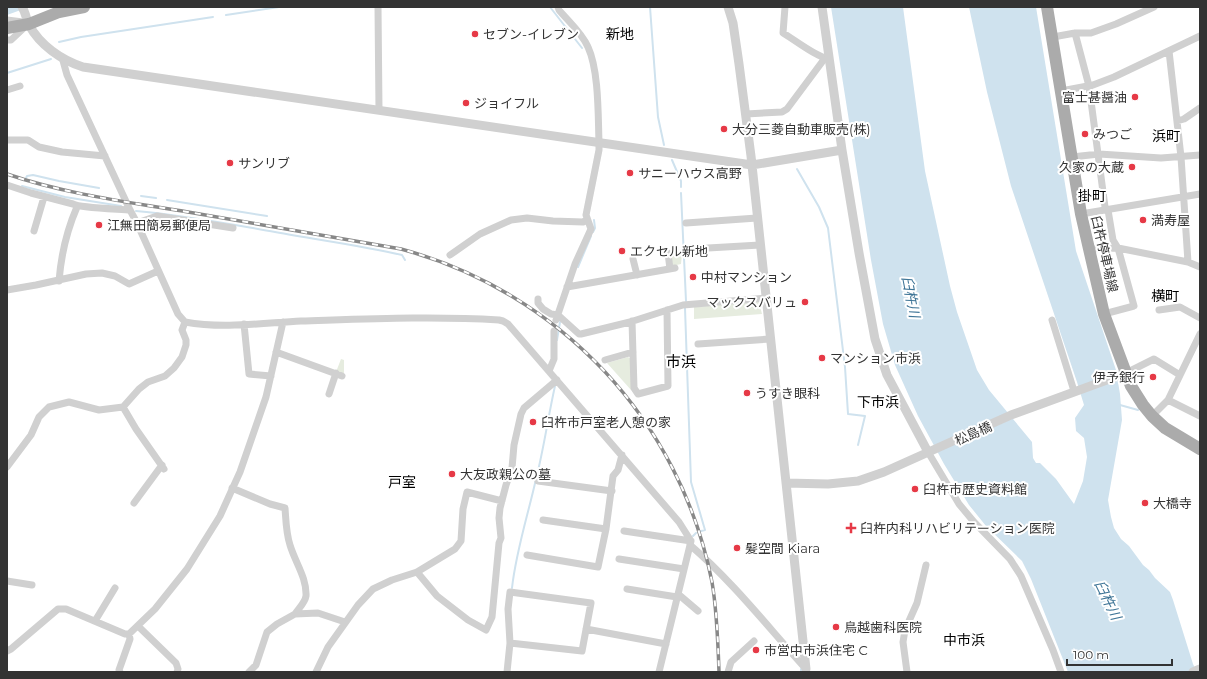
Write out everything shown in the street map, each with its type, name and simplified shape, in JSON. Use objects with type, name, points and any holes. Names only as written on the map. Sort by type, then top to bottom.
[{"type":"main road","points":[[7,28],[29,24],[59,12],[84,7]]},
{"type":"main road","name":"臼杵停車場線","points":[[1047,7],[1088,249],[1104,314],[1122,374],[1152,416],[1166,428],[1200,449]]},
{"type":"street","points":[[378,7],[379,110]]},
{"type":"street","points":[[557,318],[570,287],[574,264],[591,229],[586,215],[599,150],[595,70],[588,48],[580,34],[558,7]]},
{"type":"street","points":[[728,7],[733,23],[746,114],[808,670]]},
{"type":"street","points":[[785,7],[784,33],[812,52],[827,58]]},
{"type":"street","points":[[822,7],[827,58],[859,253],[875,339],[887,375],[931,451],[959,504],[974,522],[1010,559],[1021,576],[1061,672]]},
{"type":"street","points":[[1053,37],[1075,33],[1091,33],[1116,24],[1154,7]]},
{"type":"street","points":[[24,9],[29,24],[45,46],[51,51],[77,65],[87,67],[752,164],[842,150]]},
{"type":"street","points":[[7,20],[29,24]]},
{"type":"street","points":[[7,40],[11,40],[29,24]]},
{"type":"street","points":[[1075,33],[1089,86],[1105,207],[1108,210],[1113,240],[1118,248],[1134,306],[1104,314]]},
{"type":"street","points":[[1061,91],[1089,86],[1114,77],[1200,36]]},
{"type":"street","points":[[1169,51],[1181,157],[1188,262]]},
{"type":"street","points":[[62,57],[68,75],[130,210],[138,223],[158,271],[178,314],[185,322],[244,324],[404,318],[499,320],[508,324],[679,522],[690,543],[754,608],[808,670]]},
{"type":"street","points":[[746,114],[782,112],[787,109],[827,58]]},
{"type":"street","points":[[7,90],[20,86]]},
{"type":"street","points":[[1177,121],[1184,119],[1200,108]]},
{"type":"street","points":[[7,140],[28,140],[39,147],[62,152],[105,156]]},
{"type":"street","points":[[1072,157],[1099,154],[1136,157],[1181,157],[1200,155]]},
{"type":"street","points":[[7,185],[44,197],[73,204],[77,207],[130,210]]},
{"type":"street","points":[[1081,214],[1200,194]]},
{"type":"street","points":[[34,231],[44,197]]},
{"type":"street","points":[[59,281],[60,264],[73,216],[77,207]]},
{"type":"street","points":[[138,223],[157,216],[233,228]]},
{"type":"street","points":[[450,255],[480,234],[511,220],[527,218],[583,222],[588,220]]},
{"type":"street","points":[[686,223],[757,218]]},
{"type":"street","points":[[708,248],[760,245]]},
{"type":"street","points":[[1088,249],[1118,248],[1188,262],[1200,267]]},
{"type":"street","points":[[570,287],[672,268],[668,253]]},
{"type":"street","points":[[634,259],[637,275]]},
{"type":"street","points":[[7,290],[59,281],[86,274],[102,273],[115,276],[129,284],[158,271]]},
{"type":"street","points":[[538,299],[538,303],[543,309],[581,334],[632,322],[683,304],[766,298]]},
{"type":"street","points":[[1159,310],[1180,307],[1200,318]]},
{"type":"street","points":[[632,322],[634,388],[638,394],[668,386],[667,310]]},
{"type":"street","points":[[1052,320],[1075,391]]},
{"type":"street","points":[[7,466],[31,435],[39,416],[49,407],[69,402],[99,410],[123,407],[139,389],[148,382],[165,376],[174,368],[182,357],[186,345],[186,340],[182,330],[185,322]]},
{"type":"street","points":[[7,651],[12,649],[58,610],[66,609],[125,634],[129,634],[156,609],[187,569],[220,516],[247,454],[266,397],[283,322]]},
{"type":"street","points":[[244,324],[249,374],[271,376]]},
{"type":"street","points":[[549,371],[554,359],[554,330]]},
{"type":"street","points":[[1152,416],[1168,400],[1200,334]]},
{"type":"street","points":[[698,344],[770,339]]},
{"type":"street","points":[[276,352],[339,375],[329,394]]},
{"type":"street","points":[[605,360],[633,352]]},
{"type":"street","points":[[1122,374],[1154,359],[1180,375]]},
{"type":"street","name":"松島橋","points":[[786,483],[828,484],[858,481],[884,472],[1011,415],[1122,374]]},
{"type":"street","points":[[417,572],[436,596],[468,620],[486,630],[492,617],[498,550],[501,538],[499,518],[502,501],[512,468],[514,445],[521,414],[524,408],[556,380]]},
{"type":"street","points":[[1168,400],[1200,416]]},
{"type":"street","points":[[123,407],[163,468],[134,503]]},
{"type":"street","points":[[527,555],[598,567],[606,529],[613,476],[618,470],[622,455]]},
{"type":"street","points":[[538,481],[612,491]]},
{"type":"street","points":[[232,488],[270,504],[285,508],[285,527],[289,544],[301,571],[305,590],[305,600],[295,614],[277,624],[267,632],[256,665],[249,672]]},
{"type":"street","points":[[316,672],[328,647],[345,622],[366,596],[374,589],[392,580],[417,572],[455,549],[461,541],[463,509],[467,492],[502,501]]},
{"type":"street","points":[[542,520],[606,529]]},
{"type":"street","points":[[624,531],[690,543]]},
{"type":"street","points":[[660,672],[690,543]]},
{"type":"street","points":[[619,559],[684,569]]},
{"type":"street","points":[[907,672],[903,642],[905,630],[917,603],[926,565]]},
{"type":"street","points":[[7,581],[32,585]]},
{"type":"street","points":[[95,621],[115,588]]},
{"type":"street","points":[[627,589],[678,596],[698,611]]},
{"type":"street","points":[[507,672],[510,643],[508,609],[510,592],[591,603],[582,651],[510,643]]},
{"type":"street","points":[[295,614],[318,613],[345,622]]},
{"type":"street","points":[[138,626],[176,663],[178,669],[177,672]]},
{"type":"street","points":[[586,629],[666,644]]},
{"type":"street","points":[[120,672],[119,670],[130,639],[129,634]]},
{"type":"street","points":[[728,672],[731,662],[754,641]]},
{"type":"shaded area","points":[[682,254],[681,264],[672,266],[671,256]]},
{"type":"shaded area","points":[[759,302],[762,314],[694,319],[694,307]]},
{"type":"shaded area","points":[[628,357],[631,359],[631,390],[607,363]]},
{"type":"shaded area","points":[[341,359],[344,360],[344,375],[336,372]]},
{"type":"water","points":[[7,7],[29,7],[7,15]]},
{"type":"water","name":"臼杵川","points":[[831,7],[903,7],[925,171],[957,312],[977,370],[989,390],[1032,442],[1033,458],[1036,463],[1040,463],[1056,479],[1074,504],[1083,481],[1087,457],[1084,438],[1076,431],[1075,418],[1084,405],[1011,186],[987,92],[969,7],[1036,7],[1076,251],[1116,370],[1120,394],[1122,420],[1108,500],[1111,517],[1114,528],[1121,539],[1129,546],[1155,578],[1170,592],[1193,664],[1197,672],[1068,672],[1031,579],[1022,561],[986,526],[969,505],[944,464],[918,416],[895,365],[883,324],[871,260]]},
{"type":"waterway","points":[[226,15],[279,7]]},
{"type":"waterway","points":[[550,7],[582,48]]},
{"type":"waterway","points":[[650,7],[658,117],[664,145]]},
{"type":"waterway","points":[[59,42],[81,37],[213,17]]},
{"type":"waterway","points":[[7,73],[51,59]]},
{"type":"waterway","points":[[672,160],[681,181],[681,187]]},
{"type":"waterway","points":[[797,169],[819,207],[828,228],[845,367],[848,414],[865,416],[858,445]]},
{"type":"waterway","points":[[26,178],[27,176],[33,175],[99,188]]},
{"type":"waterway","points":[[22,186],[65,197],[121,206]]},
{"type":"waterway","points":[[681,193],[686,301]]},
{"type":"waterway","points":[[141,196],[156,198]]},
{"type":"waterway","points":[[167,200],[267,216]]},
{"type":"waterway","points":[[136,211],[206,220],[370,248],[402,255],[405,260]]},
{"type":"waterway","points":[[593,232],[595,228],[594,220]]},
{"type":"waterway","points":[[578,267],[591,236]]},
{"type":"waterway","points":[[685,308],[691,482],[705,530],[701,531]]},
{"type":"waterway","points":[[557,340],[560,322]]},
{"type":"waterway","points":[[512,588],[516,560],[539,467],[555,386]]},
{"type":"waterway","points":[[1120,405],[1138,410]]},
{"type":"waterway","points":[[693,536],[696,533]]},
{"type":"railway","points":[[7,174],[51,187],[97,197],[401,249],[459,269],[512,296],[561,331],[604,371],[641,417],[672,468],[696,523],[712,582],[718,638],[719,672]]},
{"type":"place","name":"セブン-イレブン","points":[[475,34]]},
{"type":"place","name":"富士甚醤油","points":[[1135,97]]},
{"type":"place","name":"ジョイフル","points":[[466,103]]},
{"type":"place","name":"大分三菱自動車販売(株)","points":[[724,129]]},
{"type":"place","name":"みつご","points":[[1085,134]]},
{"type":"place","name":"サンリブ","points":[[230,163]]},
{"type":"place","name":"久家の大蔵","points":[[1132,167]]},
{"type":"place","name":"サニーハウス高野","points":[[630,173]]},
{"type":"place","name":"満寿屋","points":[[1143,220]]},
{"type":"place","name":"江無田簡易郵便局","points":[[99,225]]},
{"type":"place","name":"エクセル新地","points":[[622,251]]},
{"type":"place","name":"中村マンション","points":[[693,277]]},
{"type":"place","name":"マックスバリュ","points":[[805,302]]},
{"type":"place","name":"マンション市浜","points":[[822,358]]},
{"type":"place","name":"伊予銀行","points":[[1153,377]]},
{"type":"place","name":"うすき眼科","points":[[747,393]]},
{"type":"place","name":"臼杵市戸室老人憩の家","points":[[533,422]]},
{"type":"place","name":"大友政親公の墓","points":[[452,474]]},
{"type":"place","name":"臼杵市歴史資料館","points":[[915,489]]},
{"type":"place","name":"大橋寺","points":[[1145,503]]},
{"type":"place","name":"臼杵内科リハビリテーション医院","points":[[851,528]]},
{"type":"place","name":"髪空間 Kiara","points":[[737,548]]},
{"type":"place","name":"鳥越歯科医院","points":[[836,627]]},
{"type":"place","name":"市営中市浜住宅 C","points":[[756,650]]},
{"type":"district","name":"新地","points":[[620,34]]},
{"type":"district","name":"浜町","points":[[1166,136]]},
{"type":"district","name":"掛町","points":[[1092,196]]},
{"type":"district","name":"横町","points":[[1165,296]]},
{"type":"district","name":"市浜","points":[[681,362]]},
{"type":"district","name":"下市浜","points":[[878,402]]},
{"type":"district","name":"戸室","points":[[402,482]]},
{"type":"district","name":"中市浜","points":[[964,640]]}]
